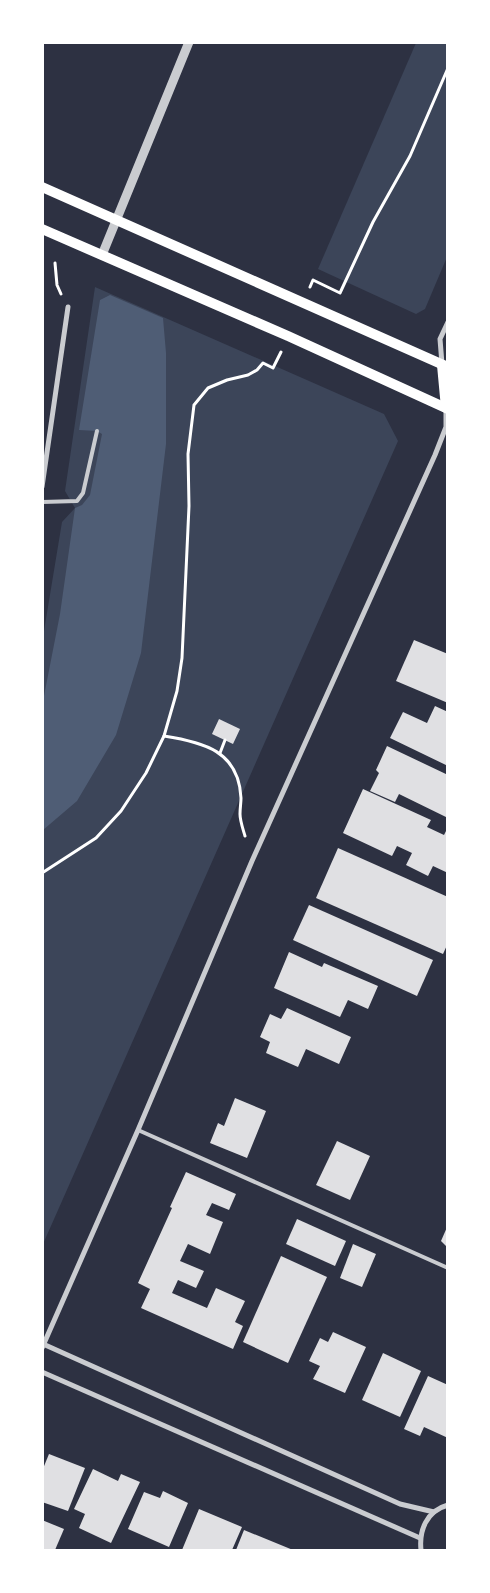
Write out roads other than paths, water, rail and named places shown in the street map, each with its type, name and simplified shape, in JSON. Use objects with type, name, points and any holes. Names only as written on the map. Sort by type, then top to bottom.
[{"type":"main road","points":[[42,187],[445,366],[447,408],[288,336],[42,229]]},
{"type":"street","points":[[102,255],[189,42]]},
{"type":"street","points":[[42,488],[68,307]]},
{"type":"street","points":[[445,366],[440,339],[448,322]]},
{"type":"street","points":[[434,1512],[400,1504],[43,1346],[138,1130],[252,861],[434,455],[446,427],[447,408]]},
{"type":"street","points":[[42,1372],[420,1538]]},
{"type":"street","points":[[421,1550],[420,1538],[427,1519],[434,1512],[448,1505]]},
{"type":"lane","points":[[42,502],[77,501],[83,493],[97,431]]},
{"type":"lane","points":[[138,1130],[448,1268]]}]
